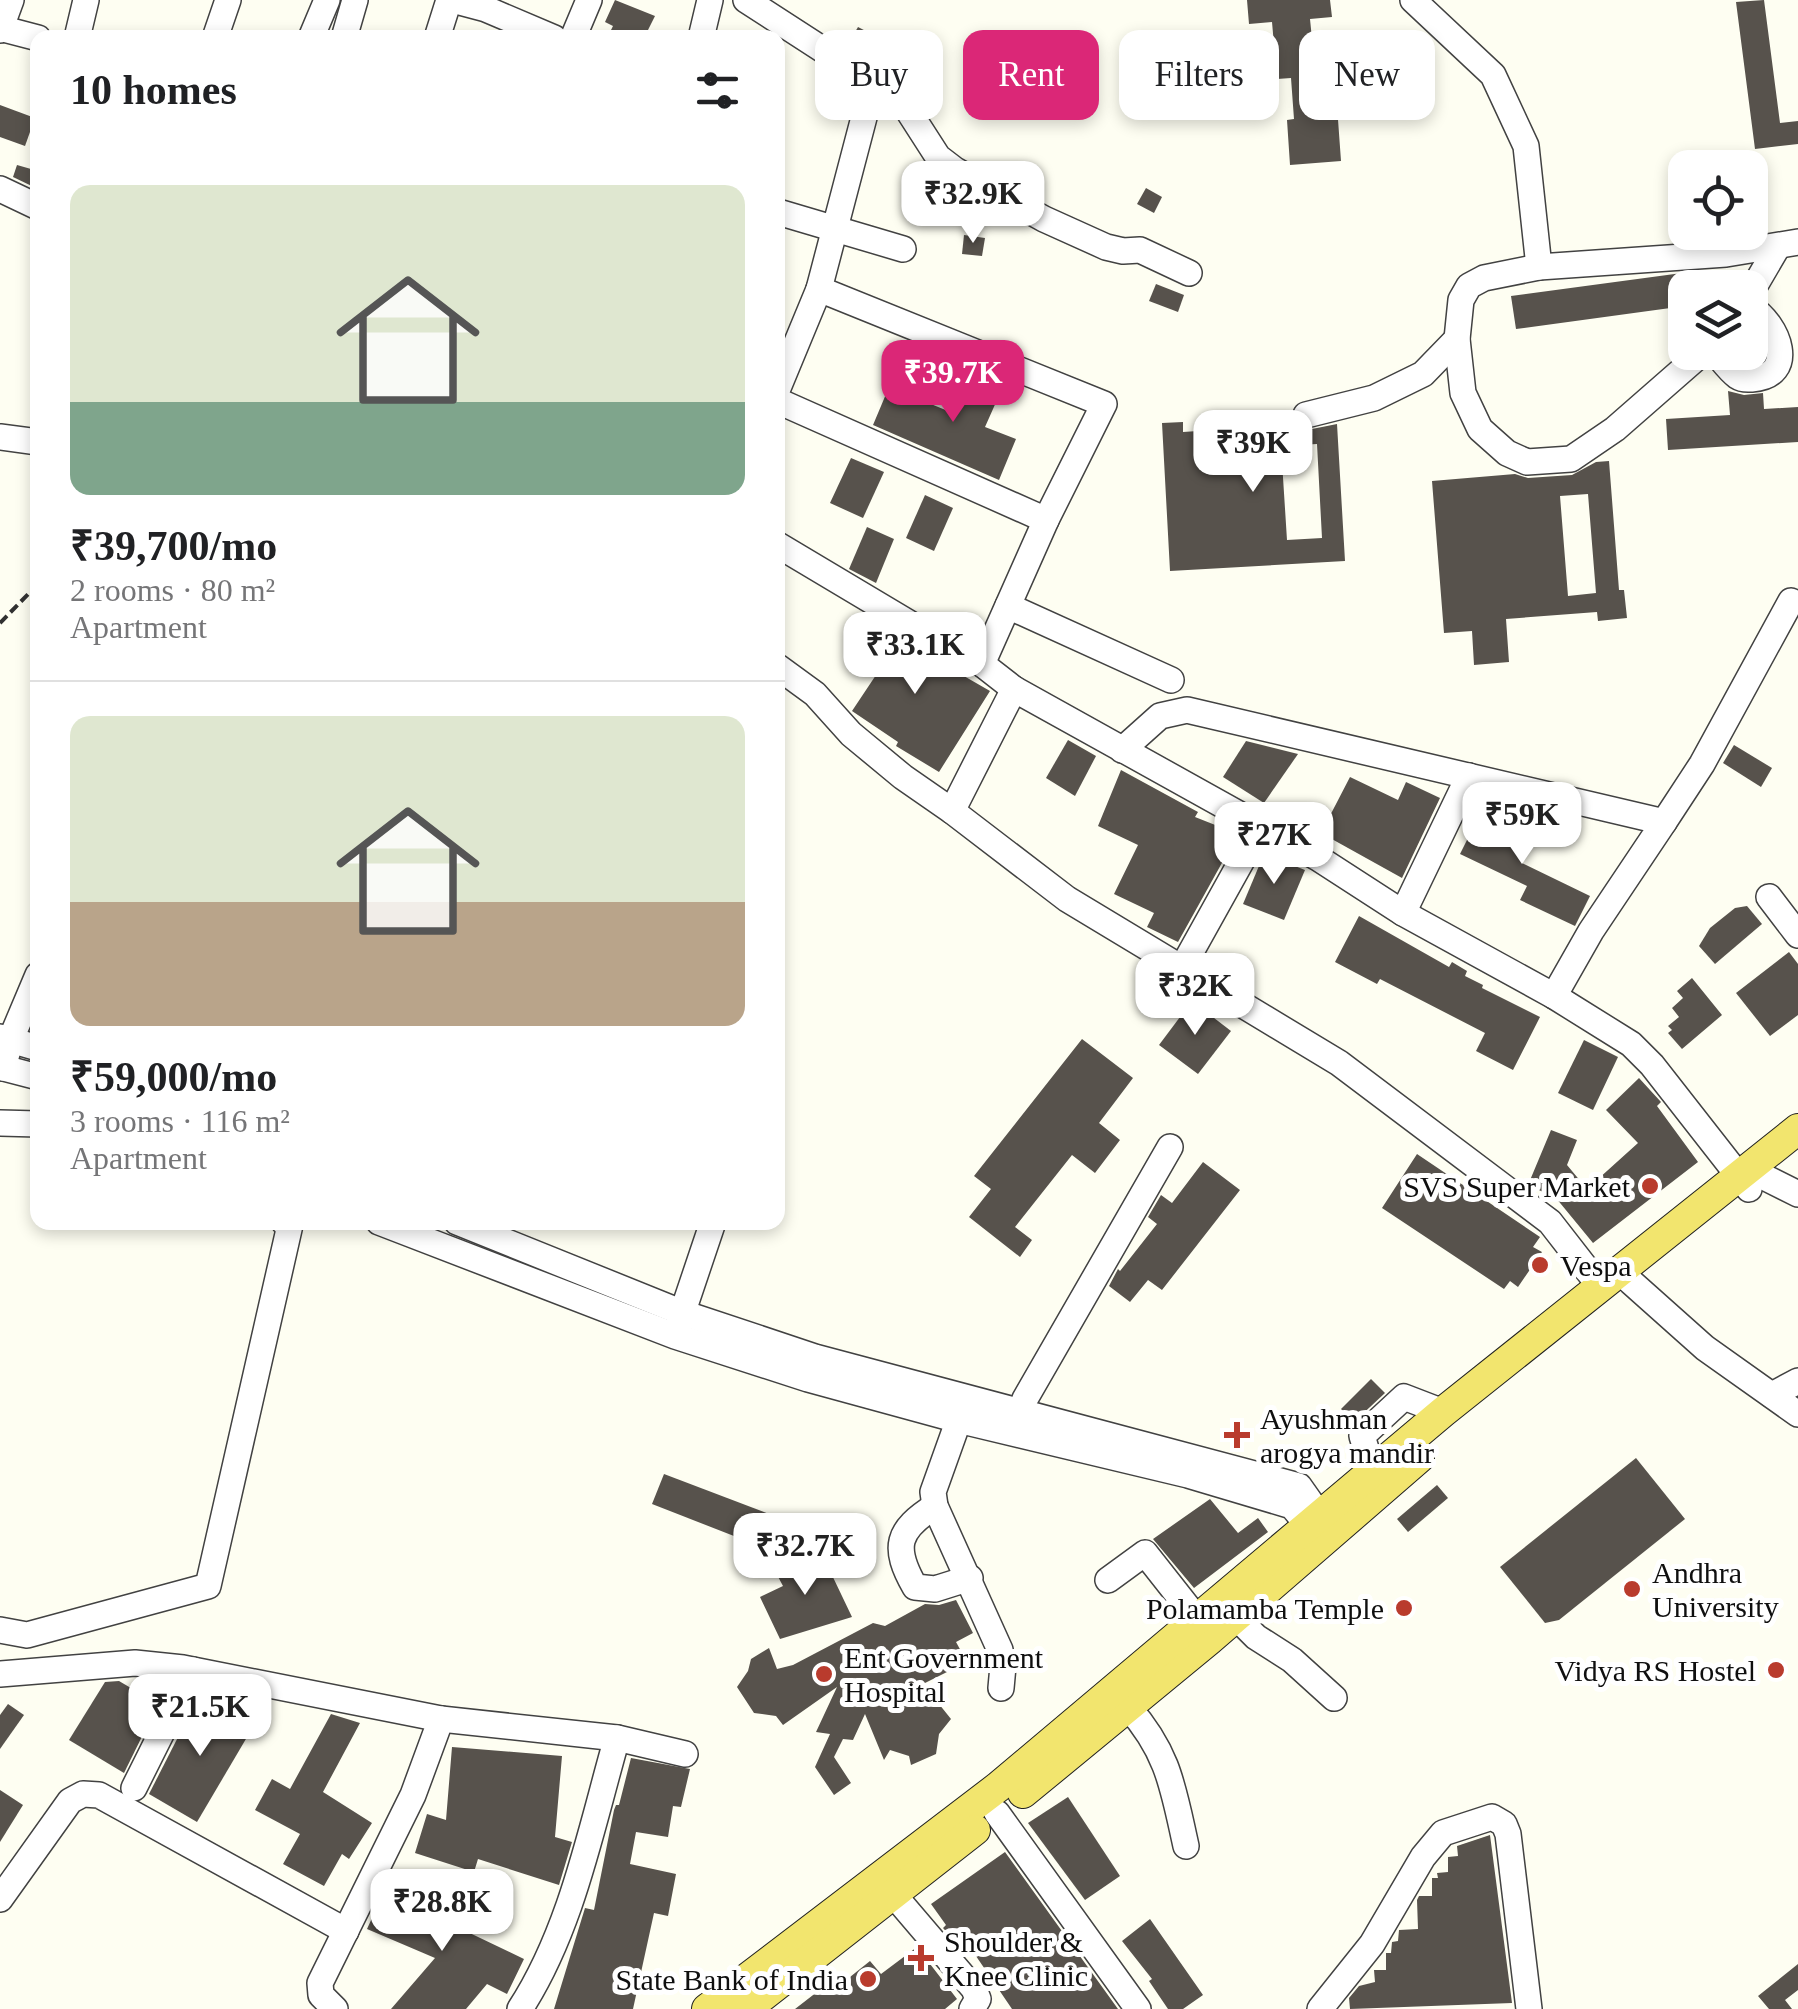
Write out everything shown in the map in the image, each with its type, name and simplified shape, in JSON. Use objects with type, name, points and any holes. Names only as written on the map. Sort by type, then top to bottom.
[{"type":"main road","points":[[707,2009],[998,1787],[1197,1619],[1450,1432],[1751,1181],[1798,1129]]},
{"type":"main road","points":[[746,2009],[996,1813],[1236,1617],[1374,1471],[1443,1412],[1599,1285],[1798,1150]]},
{"type":"street","points":[[11,0],[0,29],[30,36]]},
{"type":"street","points":[[78,30],[86,0]]},
{"type":"street","points":[[217,30],[228,0]]},
{"type":"street","points":[[314,30],[326,0]]},
{"type":"street","points":[[346,30],[355,0]]},
{"type":"street","points":[[440,30],[451,0],[486,8],[536,30]]},
{"type":"street","points":[[576,30],[589,0]]},
{"type":"street","points":[[703,30],[710,0]]},
{"type":"street","points":[[746,0],[815,45]]},
{"type":"street","points":[[1413,0],[1493,74],[1526,146],[1539,267]]},
{"type":"street","points":[[786,346],[819,289],[864,120]]},
{"type":"street","points":[[915,120],[938,157],[988,191],[1106,247],[1140,250],[1189,272]]},
{"type":"street","points":[[0,189],[30,204]]},
{"type":"street","points":[[785,214],[903,249]]},
{"type":"street","points":[[1682,370],[1615,429],[1571,459],[1527,462],[1506,453],[1480,429],[1463,393],[1456,339],[1461,300],[1469,286],[1484,278],[1539,267],[1726,254],[1788,244]]},
{"type":"street","points":[[1768,270],[1788,244]]},
{"type":"street","points":[[819,289],[1104,404],[1046,520],[982,664]]},
{"type":"street","points":[[1732,370],[1745,379],[1765,378],[1780,367],[1784,354],[1778,334],[1768,322]]},
{"type":"street","points":[[1306,415],[1374,398],[1423,374],[1456,339]]},
{"type":"street","points":[[785,404],[1046,520]]},
{"type":"street","points":[[0,437],[30,441]]},
{"type":"street","points":[[785,549],[982,664],[1014,689],[1318,858],[1630,1044],[1751,1181],[1798,1194]]},
{"type":"street","points":[[1554,996],[1591,931],[1702,764],[1791,602]]},
{"type":"street","points":[[1008,606],[1172,680]]},
{"type":"street","points":[[785,672],[816,694],[852,734],[902,777],[1067,899],[1339,1063],[1550,1222],[1599,1285]]},
{"type":"street","points":[[952,811],[1014,689]]},
{"type":"street","points":[[1122,750],[1160,716],[1187,710],[1664,822]]},
{"type":"street","points":[[1403,912],[1469,776]]},
{"type":"street","points":[[1182,968],[1260,826]]},
{"type":"street","points":[[1769,897],[1798,934]]},
{"type":"street","points":[[30,990],[5,1038],[2,1068],[30,1076]]},
{"type":"street","points":[[5,1038],[30,1046]]},
{"type":"street","points":[[0,1122],[30,1124]]},
{"type":"street","points":[[1017,1423],[1170,1147]]},
{"type":"street","points":[[0,1630],[27,1636],[208,1586],[289,1230]]},
{"type":"street","points":[[403,1230],[679,1324]]},
{"type":"street","points":[[474,1230],[808,1379],[963,1408],[1191,1466],[1292,1506],[1321,1530]]},
{"type":"street","points":[[679,1324],[710,1230]]},
{"type":"street","points":[[1631,1282],[1705,1348],[1798,1414]]},
{"type":"street","points":[[1772,1395],[1798,1380]]},
{"type":"street","points":[[963,1408],[933,1492],[1000,1650],[1001,1688]]},
{"type":"street","points":[[936,1506],[919,1516],[901,1541],[900,1556],[909,1577],[915,1587],[924,1590],[970,1578]]},
{"type":"street","points":[[1108,1580],[1144,1552],[1197,1619]]},
{"type":"street","points":[[1236,1617],[1334,1698]]},
{"type":"street","points":[[0,1674],[135,1664],[193,1670],[441,1719],[618,1738],[685,1754]]},
{"type":"street","points":[[134,1788],[193,1670]]},
{"type":"street","points":[[1128,1707],[1148,1729],[1169,1768],[1186,1846]]},
{"type":"street","points":[[334,2009],[321,1995],[320,1983],[414,1795],[441,1719]]},
{"type":"street","points":[[520,2009],[534,1989],[560,1927],[618,1738]]},
{"type":"street","points":[[0,1898],[70,1801],[83,1794],[99,1795],[346,1931]]},
{"type":"street","points":[[996,1813],[1138,2009]]},
{"type":"street","points":[[1320,2009],[1372,1944],[1423,1856],[1443,1834],[1492,1817],[1504,1824],[1508,1834],[1529,2009]]},
{"type":"street","points":[[894,1894],[974,1989],[978,1999],[972,2009]]},
{"type":"path","points":[[0,623],[30,592]]},
{"type":"building","points":[[615,0],[655,16],[648,30],[611,30],[613,26],[605,22]]},
{"type":"building","points":[[1247,0],[1330,0],[1332,17],[1310,19],[1311,30],[1299,30],[1299,120],[1338,120],[1341,161],[1290,165],[1287,120],[1294,119],[1291,78],[1279,79],[1279,30],[1273,30],[1272,22],[1249,24]]},
{"type":"building","points":[[1764,0],[1780,123],[1798,121],[1798,144],[1755,149],[1736,2]]},
{"type":"building","points":[[0,105],[30,116],[25,146],[0,137]]},
{"type":"building","points":[[1021,161],[1035,168],[1024,189],[1010,182]]},
{"type":"building","points":[[17,165],[30,169],[30,185],[13,177]]},
{"type":"building","points":[[1146,188],[1162,197],[1154,213],[1137,204]]},
{"type":"building","points":[[964,235],[985,238],[982,256],[962,254]]},
{"type":"building","points":[[1668,275],[1668,308],[1516,329],[1511,296]]},
{"type":"building","points":[[1156,284],[1184,295],[1178,312],[1149,301]]},
{"type":"building","points":[[973,369],[1005,382],[985,427],[1016,439],[999,480],[873,425],[889,387],[953,413]]},
{"type":"building","points":[[1728,391],[1744,395],[1763,393],[1764,409],[1798,407],[1798,442],[1668,450],[1666,419],[1730,415]]},
{"type":"building","points":[[1280,416],[1280,423],[1292,422],[1302,431],[1337,424],[1345,561],[1170,571],[1162,423],[1183,422],[1183,432],[1228,429],[1228,419]],"holes":[[[1317,444],[1322,538],[1287,540],[1281,446]]]},
{"type":"building","points":[[851,458],[884,472],[863,518],[830,503]]},
{"type":"building","points":[[1609,461],[1619,590],[1624,590],[1627,618],[1598,621],[1597,612],[1506,619],[1509,662],[1474,665],[1472,631],[1444,633],[1432,481],[1515,474],[1528,478],[1572,475],[1596,462]],"holes":[[[1588,494],[1596,593],[1568,596],[1560,496]]]},
{"type":"building","points":[[925,495],[953,508],[934,551],[906,538]]},
{"type":"building","points":[[867,527],[894,539],[876,583],[849,569]]},
{"type":"building","points":[[870,622],[990,691],[939,772],[896,746],[898,742],[852,711],[876,675],[849,661]]},
{"type":"building","points":[[1068,740],[1096,756],[1075,796],[1046,778]]},
{"type":"building","points":[[1246,741],[1298,754],[1264,803],[1223,777]]},
{"type":"building","points":[[1734,745],[1772,768],[1761,787],[1723,763]]},
{"type":"building","points":[[1121,770],[1198,812],[1195,817],[1238,834],[1178,942],[1147,927],[1154,913],[1114,894],[1138,845],[1098,826]]},
{"type":"building","points":[[1350,777],[1398,800],[1406,782],[1440,798],[1402,878],[1321,833]]},
{"type":"building","points":[[1482,810],[1536,836],[1522,863],[1590,896],[1575,926],[1520,900],[1527,886],[1460,854]]},
{"type":"building","points":[[1264,854],[1305,870],[1284,920],[1243,904]]},
{"type":"building","points":[[1747,906],[1762,924],[1715,964],[1699,946],[1710,928],[1735,908]]},
{"type":"building","points":[[1359,916],[1449,967],[1452,962],[1467,971],[1465,976],[1483,985],[1482,988],[1540,1017],[1513,1070],[1476,1051],[1485,1033],[1380,979],[1377,984],[1335,962]]},
{"type":"building","points":[[1789,952],[1798,964],[1798,1015],[1770,1036],[1736,993]]},
{"type":"building","points":[[1692,978],[1722,1015],[1682,1049],[1668,1033],[1672,1030],[1668,1026],[1679,1017],[1672,1008],[1683,998],[1677,991]]},
{"type":"building","points":[[1192,1001],[1231,1031],[1198,1074],[1159,1045]]},
{"type":"building","points":[[1082,1039],[1133,1078],[1099,1123],[1120,1140],[1095,1173],[1072,1155],[1015,1227],[1032,1240],[1020,1257],[969,1217],[991,1189],[974,1176]]},
{"type":"building","points":[[1584,1040],[1618,1057],[1593,1110],[1558,1093]]},
{"type":"building","points":[[1639,1078],[1661,1102],[1657,1106],[1698,1162],[1593,1243],[1556,1198],[1528,1185],[1551,1130],[1577,1140],[1567,1165],[1587,1189],[1638,1143],[1606,1110]]},
{"type":"building","points":[[1417,1154],[1540,1237],[1533,1247],[1542,1252],[1518,1287],[1510,1281],[1504,1289],[1382,1208]]},
{"type":"building","points":[[1203,1162],[1240,1190],[1162,1290],[1148,1280],[1130,1302],[1109,1286],[1118,1269],[1157,1224],[1148,1217],[1161,1195],[1172,1203]]},
{"type":"building","points":[[1371,1379],[1385,1393],[1354,1422],[1341,1409]]},
{"type":"building","points":[[1636,1458],[1685,1519],[1559,1620],[1545,1623],[1500,1567]]},
{"type":"building","points":[[664,1474],[769,1514],[757,1545],[652,1504]]},
{"type":"building","points":[[1437,1485],[1448,1498],[1408,1532],[1397,1519]]},
{"type":"building","points":[[1210,1499],[1238,1533],[1258,1518],[1268,1532],[1194,1588],[1153,1539]]},
{"type":"building","points":[[820,1550],[852,1617],[780,1639],[760,1597],[783,1586],[776,1573]]},
{"type":"building","name":"Ent Government Hospital","points":[[956,1600],[973,1633],[956,1642],[967,1662],[923,1684],[951,1719],[939,1734],[936,1754],[911,1765],[909,1756],[890,1750],[884,1760],[865,1714],[853,1740],[843,1739],[834,1757],[851,1783],[834,1795],[815,1767],[830,1734],[816,1732],[837,1687],[783,1725],[776,1716],[754,1713],[737,1687],[751,1659],[769,1648],[777,1669],[793,1665],[873,1623],[885,1626],[925,1604]]},
{"type":"building","points":[[119,1681],[158,1704],[124,1773],[69,1740],[105,1682]]},
{"type":"building","points":[[199,1696],[253,1727],[197,1822],[149,1794]]},
{"type":"building","points":[[8,1704],[24,1715],[0,1749],[0,1715]]},
{"type":"building","points":[[331,1714],[360,1723],[323,1792],[372,1823],[349,1859],[342,1854],[324,1886],[283,1864],[300,1834],[255,1810],[272,1779],[290,1789]]},
{"type":"building","points":[[452,1747],[562,1756],[555,1837],[572,1842],[559,1885],[478,1859],[474,1872],[415,1853],[427,1814],[446,1820]]},
{"type":"building","points":[[631,1758],[690,1769],[681,1807],[673,1806],[668,1837],[636,1832],[630,1864],[676,1874],[668,1916],[654,1913],[633,2009],[554,2009],[585,1908],[594,1910],[614,1810],[619,1805]]},
{"type":"building","points":[[0,1790],[23,1805],[0,1842]]},
{"type":"building","points":[[1068,1797],[1120,1876],[1085,1900],[1028,1823]]},
{"type":"building","points":[[1490,1835],[1512,2003],[1350,2009],[1349,1998],[1359,1986],[1375,1982],[1374,1970],[1386,1970],[1386,1953],[1391,1953],[1392,1942],[1398,1941],[1399,1930],[1418,1929],[1417,1900],[1419,1896],[1432,1896],[1432,1878],[1448,1872],[1448,1857],[1458,1856],[1457,1846]]},
{"type":"building","points":[[1005,1852],[1118,2009],[1012,2009],[961,1934],[953,1939],[943,1928],[946,1925],[931,1904]]},
{"type":"building","points":[[387,1885],[457,1915],[453,1925],[524,1959],[507,1994],[487,1984],[466,2009],[391,2009],[435,1958],[367,1929]]},
{"type":"building","points":[[1150,1919],[1203,1995],[1183,2009],[1168,2009],[1149,1981],[1152,1979],[1122,1941]]},
{"type":"building","points":[[917,1947],[957,1999],[945,2009],[795,2009],[835,1978],[840,1985],[870,1961],[881,1974]]},
{"type":"building","points":[[1798,1964],[1798,1990],[1785,2000],[1792,2009],[1769,2009],[1758,1996]]},
{"type":"place","name":"SVS Super Market","points":[[1650,1186]]},
{"type":"place","name":"Vespa","points":[[1540,1265]]},
{"type":"place","name":"Ayushman arogya mandir","points":[[1237,1435]]},
{"type":"place","name":"Andhra University","points":[[1632,1589]]},
{"type":"place","name":"Polamamba Temple","points":[[1404,1608]]},
{"type":"place","name":"Vidya RS Hostel","points":[[1776,1670]]},
{"type":"place","name":"Ent Government Hospital","points":[[824,1674]]},
{"type":"place","name":"Shoulder & Knee Clinic","points":[[921,1958]]},
{"type":"place","name":"State Bank of India","points":[[868,1979]]}]
